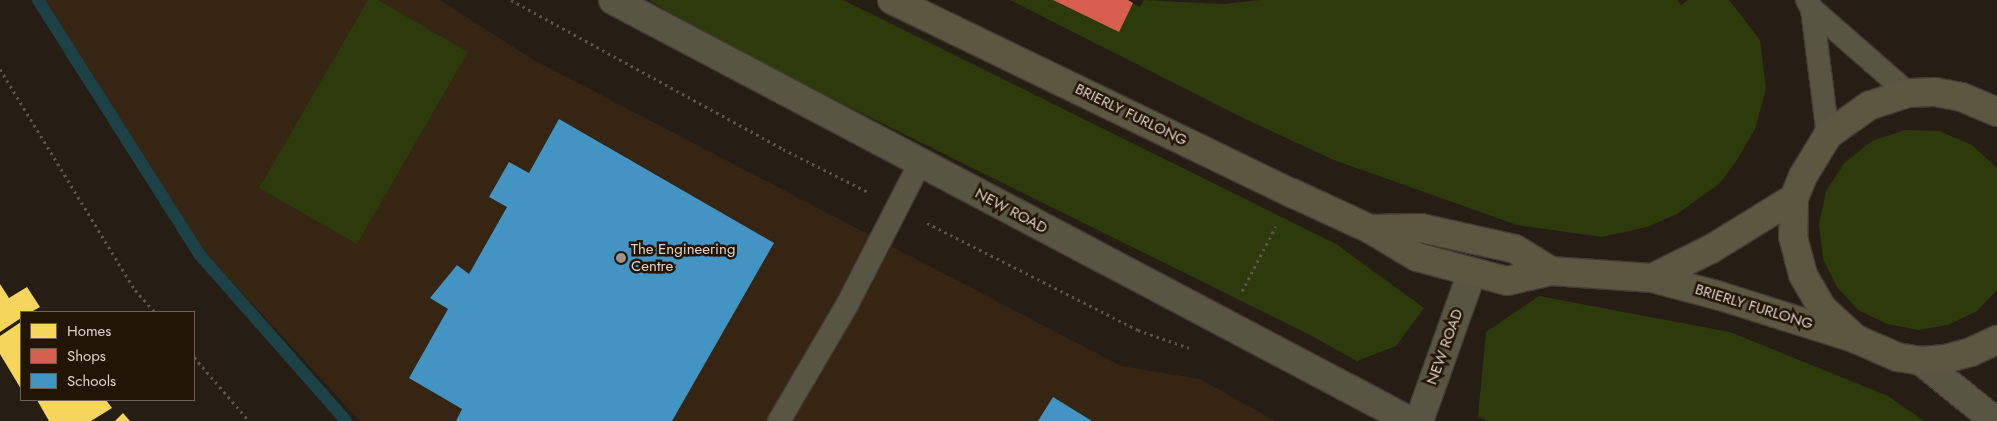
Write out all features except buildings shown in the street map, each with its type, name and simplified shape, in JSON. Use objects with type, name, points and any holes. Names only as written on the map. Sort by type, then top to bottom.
[{"type":"street","name":"NEW ROAD","points":[[613,0],[1410,421]]},
{"type":"street","name":"BRIERLY FURLONG","points":[[892,0],[1370,229],[1417,257],[1507,281],[1551,271],[1652,278],[1730,299],[1856,339]]},
{"type":"street","points":[[1996,111],[1962,97],[1936,92],[1908,93],[1870,105],[1828,135],[1803,176],[1794,198],[1793,237],[1803,275],[1823,309],[1856,339],[1897,356],[1921,360],[1945,359],[1971,352],[1997,340]]},
{"type":"street","name":"BRIERLY FURLONG","points":[[1652,278],[1711,249],[1794,198]]},
{"type":"street","name":"BRIERLY FURLONG","points":[[1370,229],[1421,228],[1515,249],[1551,271]]},
{"type":"street","name":"NEW ROAD","points":[[1419,421],[1472,272]]},
{"type":"street","points":[[1921,360],[1995,421]]},
{"type":"lane","points":[[1809,5],[1908,93]]},
{"type":"lane","points":[[1809,5],[1828,135]]},
{"type":"lane","points":[[780,421],[847,305],[920,163]]},
{"type":"path","points":[[0,69],[135,290],[154,311]]},
{"type":"path","points":[[1224,324],[1280,219]]},
{"type":"path","points":[[195,358],[249,421]]},
{"type":"shaded area","points":[[42,0],[440,0],[530,58],[1121,366],[1200,379],[1275,421],[360,421],[202,249]]},
{"type":"green space","points":[[368,0],[378,0],[468,52],[357,244],[259,188]]},
{"type":"green space","points":[[649,0],[843,0],[1336,244],[1424,308],[1396,346],[1357,361],[1308,334],[730,48]]},
{"type":"green space","points":[[1010,0],[1125,0],[1140,7],[1144,0],[1223,4],[1260,0],[1677,0],[1681,5],[1688,0],[1729,0],[1760,40],[1766,89],[1755,129],[1735,163],[1719,184],[1677,214],[1647,227],[1602,237],[1517,225],[1334,160],[1241,117]]},
{"type":"green space","points":[[1905,130],[1939,131],[1972,145],[1997,168],[1997,290],[1977,311],[1948,325],[1918,330],[1887,324],[1858,310],[1837,287],[1823,259],[1819,224],[1826,191],[1845,162],[1872,141]]},
{"type":"green space","points":[[1539,296],[1730,332],[1888,396],[1924,421],[1486,421],[1478,416],[1486,332]]},
{"type":"waterway","points":[[38,0],[199,254],[346,421]]},
{"type":"place","name":"The Engineering Centre","points":[[621,258]]}]
